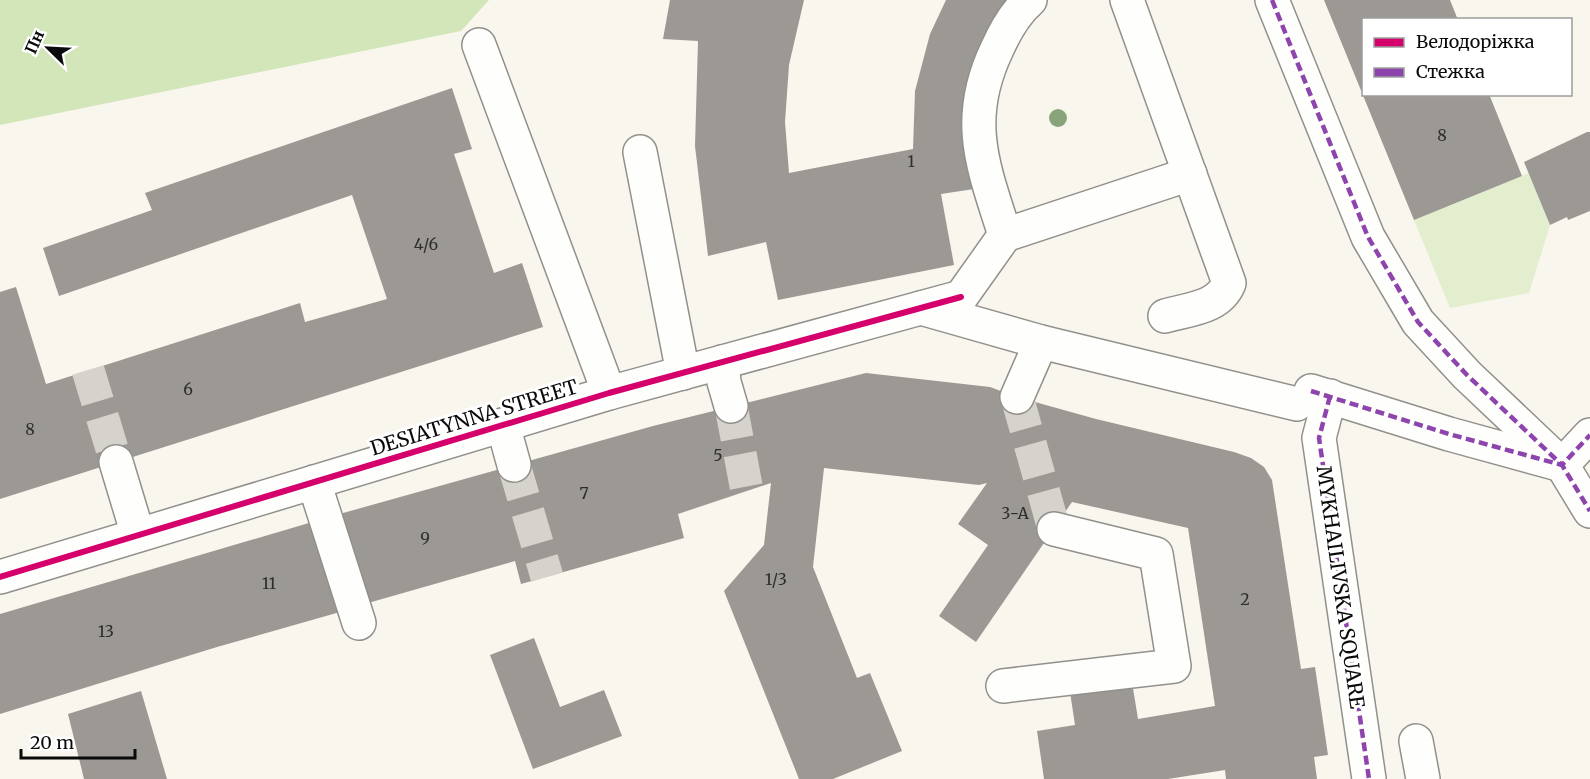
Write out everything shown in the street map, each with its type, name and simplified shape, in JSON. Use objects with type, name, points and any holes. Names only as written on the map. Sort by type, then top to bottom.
[{"type":"street","points":[[1030,0],[1005,32],[990,64],[982,86],[978,119],[980,149],[1005,236],[1190,174]]},
{"type":"street","points":[[1127,0],[1229,283],[1225,294],[1216,302],[1165,316]]},
{"type":"street","points":[[1272,0],[1368,237],[1418,322],[1467,375],[1562,465],[1590,511]]},
{"type":"street","points":[[479,45],[609,393]]},
{"type":"street","points":[[640,152],[683,373]]},
{"type":"street","name":"DESIATYNNA STREET","points":[[2,570],[138,535],[609,393],[961,297],[1005,236]]},
{"type":"street","points":[[921,308],[1041,342],[1312,397],[1562,465]]},
{"type":"street","points":[[1017,397],[1041,342]]},
{"type":"street","points":[[722,362],[724,382],[731,406]]},
{"type":"street","name":"MYKHAILIVSKA SQUARE","points":[[1312,397],[1369,779]]},
{"type":"street","points":[[503,425],[514,465]]},
{"type":"street","points":[[1562,465],[1590,435]]},
{"type":"street","points":[[116,462],[138,535]]},
{"type":"street","points":[[314,482],[359,623]]},
{"type":"street","points":[[1003,686],[1174,666],[1156,554],[1054,529]]},
{"type":"street","points":[[1416,741],[1423,779]]},
{"type":"green space","points":[[0,0],[489,0],[461,31],[0,125]]},
{"type":"green space","points":[[1529,173],[1550,225],[1529,293],[1450,308],[1414,220]]},
{"type":"building","points":[[670,0],[804,0],[789,65],[785,122],[789,173],[913,149],[915,91],[930,34],[946,0],[1014,0],[974,189],[941,194],[954,265],[778,300],[766,242],[708,256],[695,146],[698,41],[663,39]]},
{"type":"building","points":[[1324,0],[1450,0],[1457,18],[1362,18],[1362,93]]},
{"type":"building","points":[[452,88],[472,149],[454,154],[494,273],[522,263],[543,327],[0,499],[0,292],[16,287],[46,384],[300,303],[305,322],[387,299],[352,195],[59,296],[43,248],[152,210],[145,193]]},
{"type":"building","points":[[1363,96],[1490,96],[1522,176],[1414,220]]},
{"type":"building","points":[[1590,132],[1590,211],[1568,220],[1567,217],[1550,225],[1524,162]]},
{"type":"building","points":[[866,373],[990,387],[1096,419],[1234,452],[1251,458],[1264,467],[1272,480],[1301,669],[1315,667],[1328,755],[1314,757],[1317,779],[1226,779],[1225,770],[1168,779],[1044,779],[1037,731],[1075,725],[1070,692],[1132,682],[1138,719],[1215,706],[1188,528],[1072,502],[976,642],[939,616],[988,545],[958,524],[987,483],[979,485],[824,468],[813,567],[857,678],[870,673],[902,751],[833,779],[799,779],[724,591],[764,545],[771,483],[678,514],[684,538],[521,584],[515,561],[361,605],[336,515],[653,426]]},
{"type":"building","points":[[319,520],[347,610],[217,647],[0,714],[0,614]]},
{"type":"building","points":[[534,638],[560,707],[604,690],[622,736],[533,769],[490,655]]},
{"type":"building","points":[[141,691],[167,779],[84,779],[68,714]]},
{"type":"tunnel","points":[[88,370],[116,462]]},
{"type":"tunnel","points":[[1017,397],[1054,529]]},
{"type":"tunnel","points":[[731,406],[747,491]]},
{"type":"tunnel","points":[[514,465],[547,577]]},
{"type":"marked path","points":[[1272,0],[1368,237],[1418,322],[1467,375],[1562,465],[1590,511]]},
{"type":"marked path","points":[[1311,391],[1449,434],[1562,465],[1590,435]]},
{"type":"marked path","points":[[1330,396],[1319,438],[1369,779]]},
{"type":"cycle path","points":[[0,577],[609,393],[961,297]]}]
